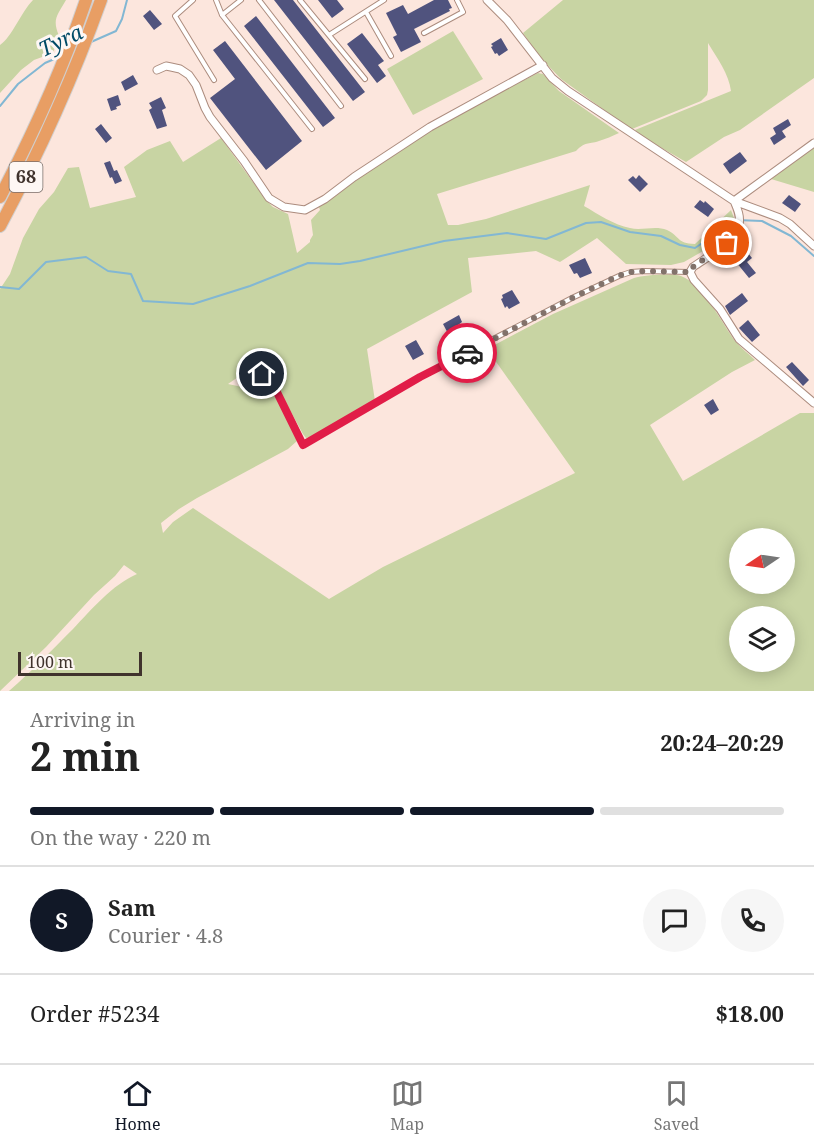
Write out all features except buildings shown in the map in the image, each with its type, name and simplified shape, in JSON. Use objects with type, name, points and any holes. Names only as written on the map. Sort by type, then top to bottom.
[{"type":"highway","name":"68","points":[[0,197],[42,110],[86,0]]},
{"type":"highway","name":"68","points":[[0,226],[61,100],[100,0]]},
{"type":"street","points":[[488,0],[552,78],[568,91],[734,201],[780,218],[814,246]]},
{"type":"street","points":[[157,70],[166,66],[180,69],[189,75],[210,117],[269,198],[284,207],[305,210],[326,199],[354,177],[430,127],[543,65]]},
{"type":"street","points":[[734,201],[814,143]]},
{"type":"street","points":[[734,201],[739,214],[739,225],[734,236],[693,267],[690,272],[694,280],[720,309],[739,339],[814,403]]},
{"type":"lane","points":[[193,0],[175,16],[214,80]]},
{"type":"lane","points":[[216,0],[222,15],[312,129]]},
{"type":"lane","points":[[222,15],[241,0]]},
{"type":"lane","points":[[259,0],[341,106]]},
{"type":"lane","points":[[300,0],[365,79]]},
{"type":"lane","points":[[329,35],[384,0]]},
{"type":"lane","points":[[424,33],[463,12],[457,0]]},
{"type":"lane","points":[[366,12],[391,56]]},
{"type":"lane","points":[[262,374],[267,374],[270,378],[303,445],[420,377],[618,276],[645,271],[690,272]]},
{"type":"green space","points":[[33,0],[66,0],[56,18],[59,36],[53,53],[34,60],[21,70],[0,93],[0,45],[9,36]]},
{"type":"green space","points":[[563,0],[814,0],[814,78],[740,130],[724,137],[686,162],[641,136],[635,130],[731,91],[725,72],[708,43],[707,95],[701,101],[632,129],[561,79],[539,56],[523,33]]},
{"type":"green space","points":[[453,31],[483,79],[413,115],[387,69]]},
{"type":"green space","points":[[538,73],[543,74],[559,91],[619,133],[585,144],[576,151],[437,194],[448,225],[486,219],[590,185],[584,206],[624,227],[667,230],[681,241],[695,244],[731,210],[734,218],[733,226],[717,243],[684,262],[671,265],[626,264],[597,238],[560,262],[536,251],[468,258],[472,292],[367,349],[375,401],[312,437],[306,438],[303,434],[279,390],[266,358],[228,384],[247,388],[271,385],[297,441],[288,449],[179,509],[161,523],[163,533],[173,522],[193,508],[329,599],[383,567],[575,473],[487,349],[553,314],[634,278],[658,275],[681,276],[705,296],[735,341],[755,360],[732,372],[650,425],[683,481],[800,413],[814,413],[814,691],[9,691],[103,598],[119,584],[137,574],[124,565],[46,647],[0,691],[0,289],[10,274],[23,238],[39,209],[54,192],[68,168],[79,167],[90,208],[136,197],[124,167],[147,150],[170,141],[183,162],[221,138],[266,200],[273,207],[288,214],[297,253],[310,242],[313,235],[311,220],[320,210],[319,207],[360,175],[426,130]]},
{"type":"green space","points":[[814,147],[814,192],[771,179]]},
{"type":"waterway","name":"Tyra","points":[[91,42],[116,31],[127,0]]},
{"type":"waterway","name":"Tyra","points":[[0,106],[18,84],[45,63],[59,57]]},
{"type":"waterway","points":[[0,287],[19,289],[46,262],[86,257],[108,271],[131,274],[143,301],[193,304],[250,286],[308,263],[340,264],[360,261],[444,241],[507,233],[546,239],[586,223],[601,222],[630,232],[661,236],[680,245],[695,248],[736,220],[762,221],[791,236],[814,256]]},
{"type":"way so far","points":[[467,353],[618,276],[645,271],[690,272],[693,267],[727,243]]},
{"type":"route","points":[[262,374],[267,374],[270,378],[303,445],[420,377],[467,353]]}]
